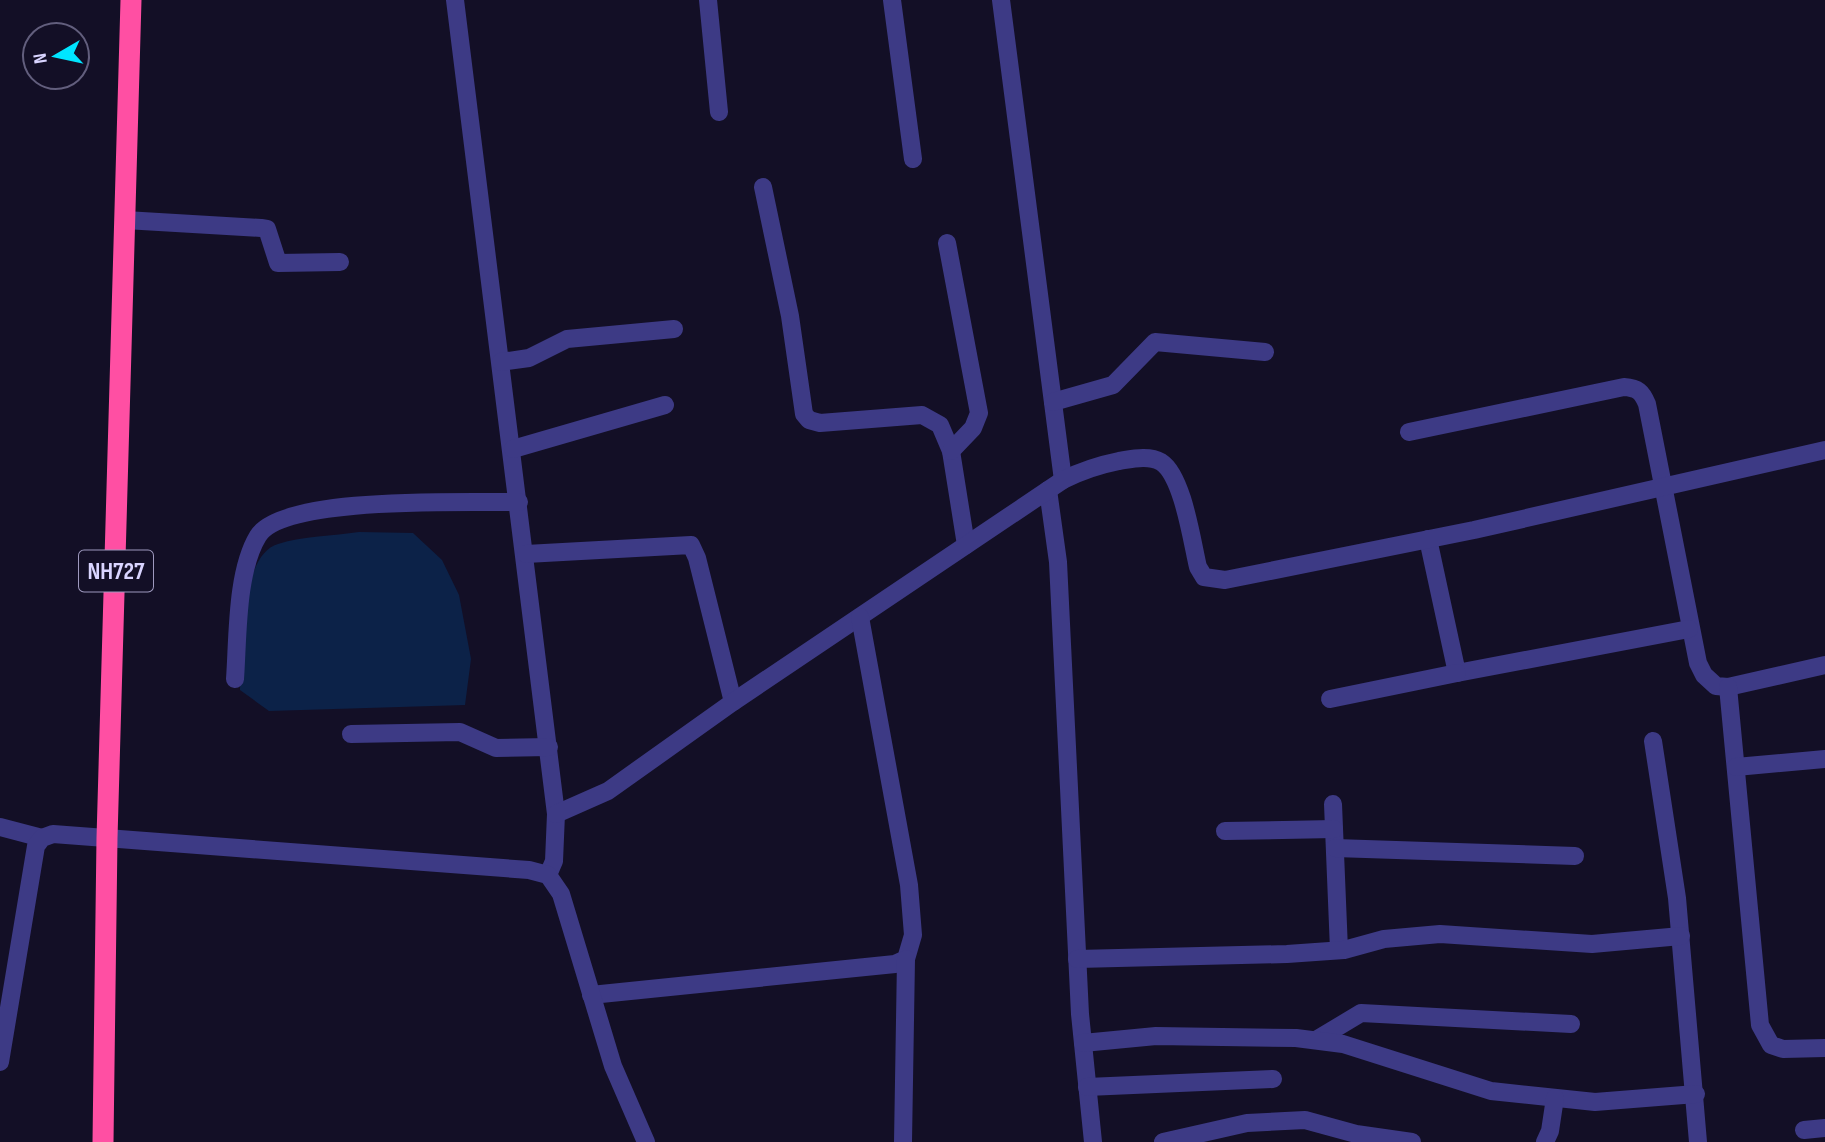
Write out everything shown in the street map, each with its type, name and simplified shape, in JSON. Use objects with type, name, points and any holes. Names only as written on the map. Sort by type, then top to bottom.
[{"type":"highway","name":"NH727","points":[[103,1142],[107,838],[131,0]]},
{"type":"street","points":[[455,0],[549,747],[556,814],[554,861],[548,875]]},
{"type":"street","points":[[708,0],[719,111]]},
{"type":"street","points":[[892,0],[913,159]]},
{"type":"street","points":[[1001,0],[1053,402],[1077,958],[1093,1142]]},
{"type":"street","points":[[763,187],[790,316],[804,414],[809,420],[820,423],[922,415],[940,425],[951,451],[966,545]]},
{"type":"street","points":[[125,220],[267,229],[278,263],[340,262]]},
{"type":"street","points":[[947,243],[979,413],[973,428],[951,451]]},
{"type":"street","points":[[501,362],[540,355],[567,340],[674,329]]},
{"type":"street","points":[[1053,402],[1113,385],[1155,342],[1265,352]]},
{"type":"street","points":[[1409,432],[1624,387],[1634,388],[1642,393],[1647,404],[1689,629],[1704,675],[1716,686],[1728,687],[1825,665]]},
{"type":"street","points":[[513,449],[665,405]]},
{"type":"street","points":[[556,814],[608,791],[733,702],[1055,485],[1080,471],[1131,459],[1160,461],[1174,478],[1180,493],[1198,567],[1204,577],[1225,580],[1664,489],[1825,450]]},
{"type":"street","points":[[235,679],[242,585],[258,536],[265,529],[295,517],[341,505],[519,502]]},
{"type":"street","points":[[1428,539],[1457,673]]},
{"type":"street","points":[[526,554],[691,545],[697,558],[733,702]]},
{"type":"street","points":[[860,617],[909,885],[913,935],[906,959],[903,1142]]},
{"type":"street","points":[[1330,699],[1689,629]]},
{"type":"street","points":[[1728,687],[1760,1025],[1771,1045],[1783,1049],[1825,1048]]},
{"type":"street","points":[[351,734],[460,732],[496,748],[549,747]]},
{"type":"street","points":[[1653,741],[1681,936],[1698,1142]]},
{"type":"street","points":[[1736,767],[1825,759]]},
{"type":"street","points":[[1333,804],[1339,950]]},
{"type":"street","points":[[0,827],[42,838]]},
{"type":"street","points":[[1225,831],[1334,829]]},
{"type":"street","points":[[0,1062],[36,846],[42,838],[53,834],[529,870],[548,875],[561,894],[613,1066],[646,1142]]},
{"type":"street","points":[[1335,848],[1576,856]]},
{"type":"street","points":[[1077,958],[1287,954],[1339,950],[1384,939],[1440,934],[1592,944],[1681,936]]},
{"type":"street","points":[[591,995],[895,964],[906,959]]},
{"type":"street","points":[[1316,1040],[1362,1013],[1571,1024]]},
{"type":"street","points":[[1083,1043],[1156,1036],[1316,1040],[1343,1044],[1491,1091],[1595,1102],[1696,1094]]},
{"type":"street","points":[[1087,1087],[1273,1079]]},
{"type":"street","points":[[1545,1142],[1550,1130],[1555,1098]]},
{"type":"street","points":[[1163,1142],[1247,1123],[1305,1120],[1356,1134],[1412,1142]]},
{"type":"street","points":[[1804,1130],[1825,1128]]},
{"type":"water","points":[[359,532],[413,533],[442,560],[459,595],[471,659],[465,705],[269,711],[240,690],[245,608],[249,586],[265,552],[288,541]]}]
